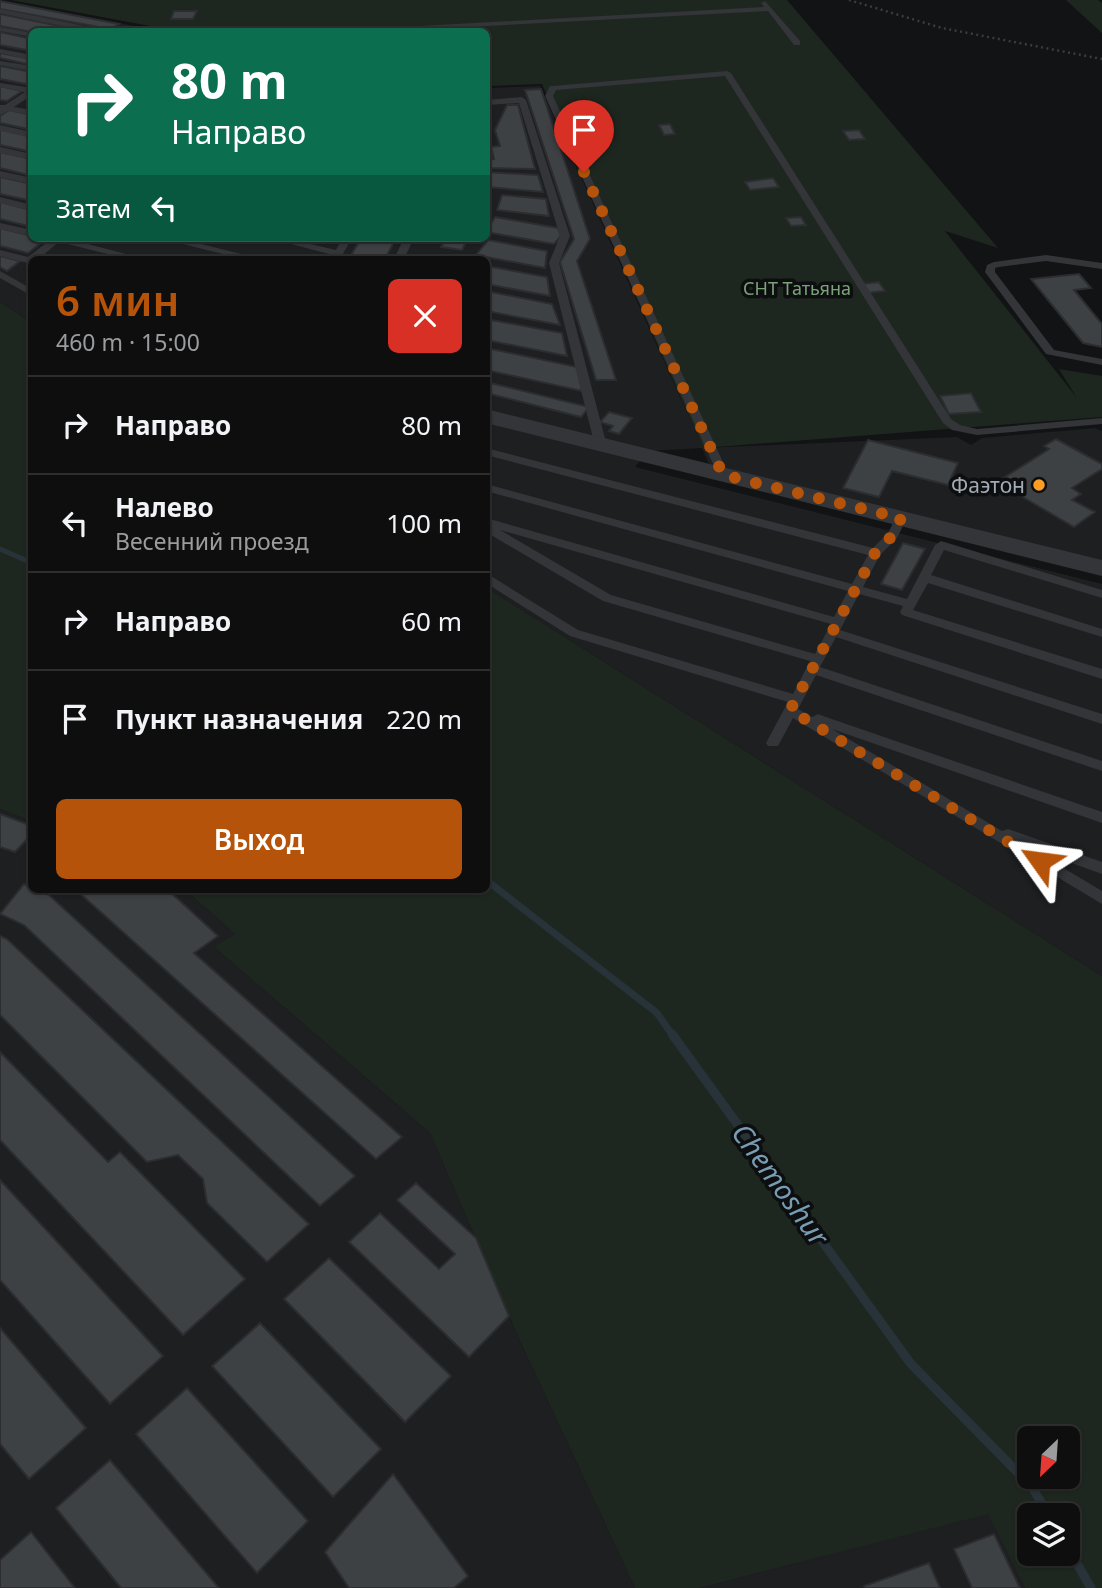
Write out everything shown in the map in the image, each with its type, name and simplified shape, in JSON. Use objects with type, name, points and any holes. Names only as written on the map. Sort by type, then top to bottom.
[{"type":"street","points":[[490,417],[1102,568]]},
{"type":"lane","points":[[764,0],[797,43]]},
{"type":"lane","points":[[395,28],[770,9]]},
{"type":"lane","points":[[0,11],[85,28]]},
{"type":"lane","points":[[0,29],[28,34]]},
{"type":"lane","points":[[0,51],[28,57]]},
{"type":"lane","points":[[0,63],[28,68]]},
{"type":"lane","points":[[723,475],[549,96],[553,88],[727,73],[947,421],[956,429],[976,432],[1102,421]]},
{"type":"lane","points":[[0,85],[28,90]]},
{"type":"lane","points":[[2,109],[28,93]]},
{"type":"lane","points":[[490,103],[522,100],[565,236],[554,263],[601,446]]},
{"type":"lane","points":[[2,109],[28,112]]},
{"type":"lane","points":[[0,128],[28,134]]},
{"type":"lane","points":[[0,150],[28,156]]},
{"type":"lane","points":[[0,174],[28,180]]},
{"type":"lane","points":[[0,200],[28,207]]},
{"type":"lane","points":[[0,226],[28,232]]},
{"type":"lane","points":[[36,256],[51,242]]},
{"type":"lane","points":[[72,242],[128,256]]},
{"type":"lane","points":[[182,242],[243,256]]},
{"type":"lane","points":[[287,242],[337,256]]},
{"type":"lane","points":[[0,253],[28,259]]},
{"type":"lane","points":[[1102,266],[1046,258],[990,267],[990,272],[1050,352],[1102,362]]},
{"type":"lane","points":[[28,262],[4,276],[28,290]]},
{"type":"lane","points":[[490,452],[875,553]]},
{"type":"lane","points":[[490,487],[858,587],[910,604]]},
{"type":"lane","points":[[773,743],[875,553],[893,535],[901,518]]},
{"type":"lane","points":[[490,526],[835,627],[1102,719]]},
{"type":"lane","points":[[490,527],[607,598],[815,664],[1102,766]]},
{"type":"lane","points":[[1102,594],[941,545],[906,612],[1102,674]]},
{"type":"lane","points":[[923,577],[1102,633]]},
{"type":"lane","points":[[490,580],[574,633],[793,705],[1102,818]]},
{"type":"lane","points":[[793,705],[978,824],[1102,898]]},
{"type":"lane","points":[[978,824],[1102,868]]},
{"type":"path","points":[[849,0],[887,15],[1102,59]]},
{"type":"shaded area","points":[[0,1],[145,28],[28,28],[28,242],[490,242],[490,88],[540,86],[703,448],[957,437],[971,445],[982,438],[1095,428],[1102,431],[1102,562],[709,464],[702,448],[648,451],[635,467],[1102,584],[1102,976],[490,590],[490,256],[28,256],[28,320],[0,302]]},
{"type":"shaded area","points":[[0,809],[28,820],[28,893],[189,893],[235,934],[215,948],[430,1133],[520,1341],[635,1588],[0,1588]]},
{"type":"shaded area","points":[[989,1513],[1025,1588],[700,1588]]},
{"type":"green space","name":"СНТ Татьяна","points":[[11,0],[787,0],[998,248],[945,231],[1077,398],[1059,369],[1102,376],[1102,417],[703,448],[542,84],[490,86],[490,28],[161,28]]},
{"type":"green space","points":[[1066,0],[1098,0],[1102,3],[1102,33]]},
{"type":"green space","points":[[0,302],[28,320],[28,820],[0,809]]},
{"type":"green space","points":[[490,590],[1102,976],[1102,1588],[1025,1588],[988,1514],[700,1588],[635,1588],[520,1341],[430,1133],[214,947],[235,934],[189,893],[490,893]]},
{"type":"building","points":[[0,1],[119,24],[104,28],[0,9]]},
{"type":"building","points":[[174,11],[197,11],[193,19],[171,19]]},
{"type":"building","points":[[0,14],[69,28],[28,28],[28,31],[0,26]]},
{"type":"building","points":[[0,32],[28,38],[28,50],[0,45]]},
{"type":"building","points":[[0,53],[28,58],[28,64],[0,58]]},
{"type":"building","points":[[0,66],[28,71],[28,84],[0,79]]},
{"type":"building","points":[[0,86],[22,91],[7,101],[0,100]]},
{"type":"building","points":[[541,89],[590,239],[577,261],[616,380],[596,380],[560,262],[574,239],[525,90]]},
{"type":"building","points":[[507,105],[518,105],[535,169],[490,168],[490,160],[494,159],[491,147],[500,146],[495,130]]},
{"type":"building","points":[[9,110],[28,114],[28,129],[0,123],[0,116]]},
{"type":"building","points":[[670,124],[675,134],[664,135],[659,125]]},
{"type":"building","points":[[0,129],[28,135],[28,151],[0,145]]},
{"type":"building","points":[[859,130],[865,139],[849,140],[843,131]]},
{"type":"building","points":[[0,152],[28,158],[28,175],[0,168]]},
{"type":"building","points":[[490,172],[538,175],[543,192],[490,187]]},
{"type":"building","points":[[0,177],[28,183],[28,200],[0,194]]},
{"type":"building","points":[[773,178],[779,187],[750,190],[745,182]]},
{"type":"building","points":[[502,195],[546,199],[549,216],[497,210]]},
{"type":"building","points":[[0,202],[28,209],[28,226],[0,219]]},
{"type":"building","points":[[495,217],[558,228],[561,236],[554,244],[490,233],[490,225]]},
{"type":"building","points":[[801,217],[806,225],[791,226],[786,218]]},
{"type":"building","points":[[0,228],[28,235],[28,242],[42,242],[28,253],[0,246]]},
{"type":"building","points":[[490,240],[547,251],[545,268],[476,255]]},
{"type":"building","points":[[359,242],[394,242],[387,256],[351,256]]},
{"type":"building","points":[[444,242],[466,242],[462,250],[441,247]]},
{"type":"building","points":[[0,256],[20,261],[7,271],[0,267]]},
{"type":"building","points":[[490,267],[547,277],[550,296],[490,285]]},
{"type":"building","points":[[1079,274],[1091,288],[1074,290],[1102,324],[1102,347],[1083,343],[1031,279]]},
{"type":"building","points":[[879,282],[885,291],[867,293],[861,284]]},
{"type":"building","points":[[490,292],[552,304],[560,325],[490,312]]},
{"type":"building","points":[[490,320],[562,333],[567,356],[490,341]]},
{"type":"building","points":[[490,349],[577,367],[582,391],[490,371]]},
{"type":"building","points":[[490,383],[589,407],[581,417],[490,394]]},
{"type":"building","points":[[971,393],[981,412],[949,414],[940,396]]},
{"type":"building","points":[[609,412],[632,418],[619,434],[609,431],[613,426],[600,422]]},
{"type":"building","name":"Фаэтон","points":[[1056,439],[1102,464],[1102,469],[1072,488],[1081,494],[1072,500],[1095,512],[1074,527],[997,482],[1049,449],[1044,446]]},
{"type":"building","points":[[868,440],[958,463],[948,485],[892,471],[879,497],[843,488]]},
{"type":"building","points":[[903,543],[925,549],[902,590],[881,584]]},
{"type":"building","points":[[0,814],[28,824],[28,838],[15,852],[0,847]]},
{"type":"building","points":[[24,884],[28,886],[28,893],[49,895],[355,1176],[320,1206],[24,925],[0,914]]},
{"type":"building","points":[[79,893],[171,893],[218,936],[194,953],[402,1137],[376,1159]]},
{"type":"building","points":[[0,936],[7,939],[309,1224],[267,1262],[207,1203],[203,1179],[178,1155],[147,1162],[0,1015]]},
{"type":"building","points":[[0,1052],[108,1162],[120,1152],[245,1279],[183,1335],[0,1140]]},
{"type":"building","points":[[0,1180],[163,1356],[110,1404],[0,1280]]},
{"type":"building","points":[[416,1183],[476,1238],[509,1316],[469,1357],[349,1242],[380,1213],[439,1269],[455,1254],[397,1200]]},
{"type":"building","points":[[329,1258],[451,1376],[405,1422],[284,1299]]},
{"type":"building","points":[[260,1323],[381,1449],[333,1497],[212,1366]]},
{"type":"building","points":[[0,1328],[86,1428],[29,1479],[0,1444]]},
{"type":"building","points":[[187,1388],[308,1521],[257,1573],[136,1434]]},
{"type":"building","points":[[110,1460],[219,1588],[121,1588],[56,1508]]},
{"type":"building","points":[[393,1474],[468,1576],[454,1588],[349,1588],[325,1552]]},
{"type":"building","points":[[31,1532],[75,1588],[0,1588],[0,1560]]},
{"type":"building","points":[[994,1534],[1020,1588],[972,1588],[954,1549]]},
{"type":"building","points":[[929,1563],[940,1588],[864,1586]]},
{"type":"waterway","name":"Chemoshur","points":[[0,549],[28,561]]},
{"type":"waterway","name":"Chemoshur","points":[[490,883],[657,1013],[673,1036]]},
{"type":"waterway","name":"Chemoshur","points":[[672,1034],[911,1364],[1032,1487],[1041,1503]]},
{"type":"waterway","name":"Chemoshur","points":[[1078,1566],[1091,1588]]},
{"type":"place","name":"Фаэтон","points":[[1039,485]]},
{"type":"route","points":[[584,172],[723,475],[901,518],[893,535],[875,553],[790,710],[1040,861]]}]
